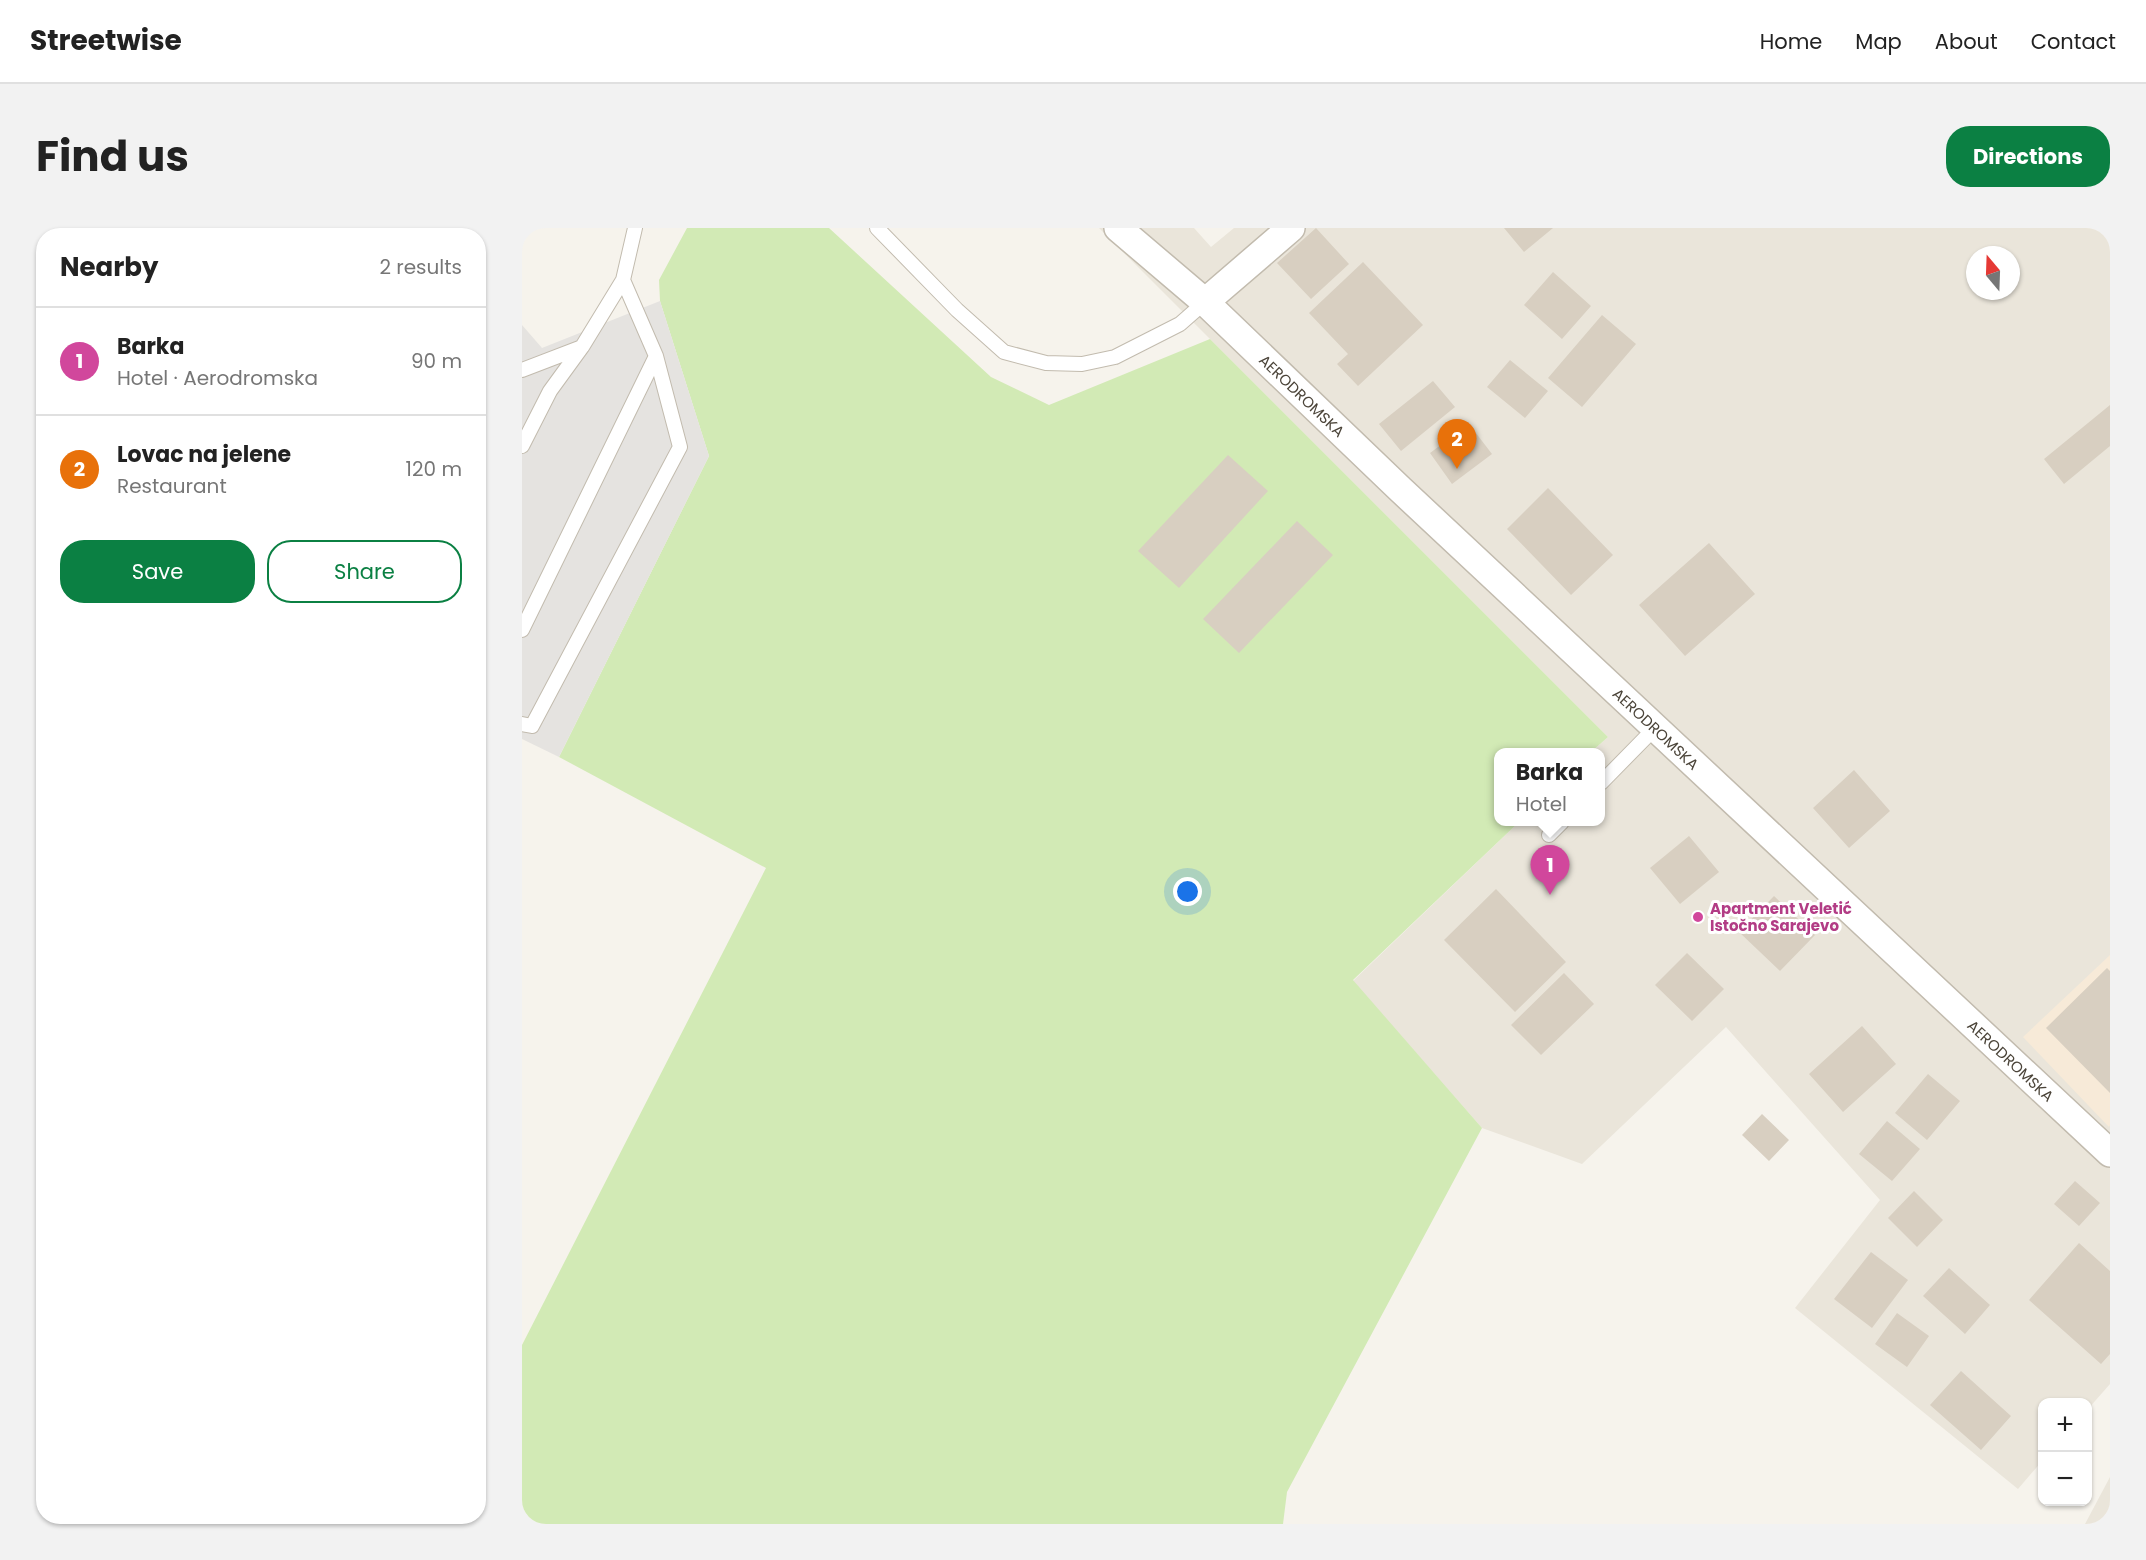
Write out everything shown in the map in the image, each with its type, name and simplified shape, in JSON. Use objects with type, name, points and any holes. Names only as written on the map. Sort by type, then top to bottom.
[{"type":"street","name":"AERODROMSKA","points":[[1118,228],[1205,302],[1409,497],[2110,1154]]},
{"type":"street","points":[[1205,302],[1291,228]]},
{"type":"lane","points":[[522,446],[549,391],[582,347],[623,280],[635,228]]},
{"type":"lane","points":[[877,228],[957,310],[1004,352],[1046,363],[1082,364],[1115,357],[1180,324],[1205,302]]},
{"type":"lane","points":[[522,724],[532,726],[680,447],[656,356],[623,280]]},
{"type":"lane","points":[[522,370],[582,347]]},
{"type":"lane","points":[[522,630],[656,356]]},
{"type":"lane","points":[[1605,779],[1655,728]]},
{"type":"lane","points":[[1549,835],[1558,826]]},
{"type":"shaded area","points":[[1099,228],[1194,228],[1211,247],[1234,228],[2110,228],[2110,1384],[2092,1404],[2092,1398],[2038,1398],[2038,1466],[2018,1489],[1795,1308],[1880,1200],[1726,1027],[1582,1164],[1482,1128],[1353,981],[1515,826],[1605,826],[1605,748],[1596,748],[1608,737]]},
{"type":"shaded area","points":[[660,301],[709,456],[559,757],[522,739],[522,325],[542,348]]},
{"type":"shaded area","points":[[2110,955],[2110,1125],[2109,1127],[2023,1037]]},
{"type":"shaded area","points":[[2110,1477],[2110,1524],[2085,1524]]},
{"type":"green space","points":[[687,228],[829,228],[991,377],[1049,405],[1210,339],[1608,737],[1596,748],[1494,748],[1494,826],[1515,826],[1353,980],[1482,1128],[1287,1492],[1283,1524],[522,1524],[522,1345],[766,868],[559,757],[709,456],[660,301],[659,280]]},
{"type":"building","points":[[1316,228],[1349,264],[1311,299],[1277,263]]},
{"type":"building","points":[[1504,228],[1553,228],[1524,252]]},
{"type":"building","points":[[1363,262],[1423,325],[1358,386],[1337,364],[1348,354],[1309,313]]},
{"type":"building","points":[[1553,272],[1591,306],[1562,339],[1524,305]]},
{"type":"building","points":[[1602,315],[1636,344],[1582,407],[1548,378]]},
{"type":"building","points":[[1510,360],[1548,391],[1525,418],[1487,387]]},
{"type":"building","points":[[1433,381],[1455,407],[1401,451],[1379,424]]},
{"type":"building","points":[[2110,405],[2110,446],[2064,484],[2044,459]]},
{"type":"building","points":[[1469,424],[1492,454],[1452,484],[1430,453]]},
{"type":"building","points":[[1228,455],[1268,491],[1179,588],[1138,551]]},
{"type":"building","points":[[1548,488],[1613,555],[1571,595],[1507,529]]},
{"type":"building","points":[[1297,521],[1333,555],[1239,653],[1203,619]]},
{"type":"building","points":[[1709,543],[1755,594],[1685,656],[1639,605]]},
{"type":"building","points":[[1854,770],[1890,811],[1849,848],[1813,808]]},
{"type":"building","points":[[1689,836],[1719,872],[1680,904],[1650,868]]},
{"type":"building","points":[[1496,889],[1566,962],[1515,1012],[1444,940]]},
{"type":"building","points":[[1774,896],[1815,935],[1780,971],[1739,932]]},
{"type":"building","points":[[1687,953],[1724,989],[1692,1021],[1655,985]]},
{"type":"building","points":[[2107,968],[2110,971],[2110,1093],[2046,1028]]},
{"type":"building","points":[[1564,973],[1594,1004],[1541,1055],[1511,1025]]},
{"type":"building","points":[[1862,1026],[1896,1064],[1843,1112],[1809,1074]]},
{"type":"building","points":[[1928,1074],[1960,1101],[1927,1140],[1895,1113]]},
{"type":"building","points":[[1762,1114],[1789,1140],[1769,1161],[1742,1135]]},
{"type":"building","points":[[1887,1121],[1920,1149],[1892,1181],[1859,1154]]},
{"type":"building","points":[[2075,1181],[2100,1203],[2079,1226],[2054,1204]]},
{"type":"building","points":[[1914,1191],[1943,1220],[1917,1247],[1888,1218]]},
{"type":"building","points":[[2079,1243],[2110,1271],[2110,1354],[2101,1364],[2029,1300]]},
{"type":"building","points":[[1871,1252],[1908,1280],[1872,1328],[1834,1299]]},
{"type":"building","points":[[1949,1268],[1990,1305],[1965,1334],[1923,1296]]},
{"type":"building","points":[[1897,1313],[1929,1336],[1907,1367],[1875,1344]]},
{"type":"building","points":[[1961,1371],[2011,1416],[1981,1450],[1930,1405]]},
{"type":"place","name":"Lovac na jelene","points":[[1457,469]]},
{"type":"place","name":"Barka","points":[[1550,895]]},
{"type":"place","name":"Apartment Veletić Istočno Sarajevo","points":[[1698,917]]}]
